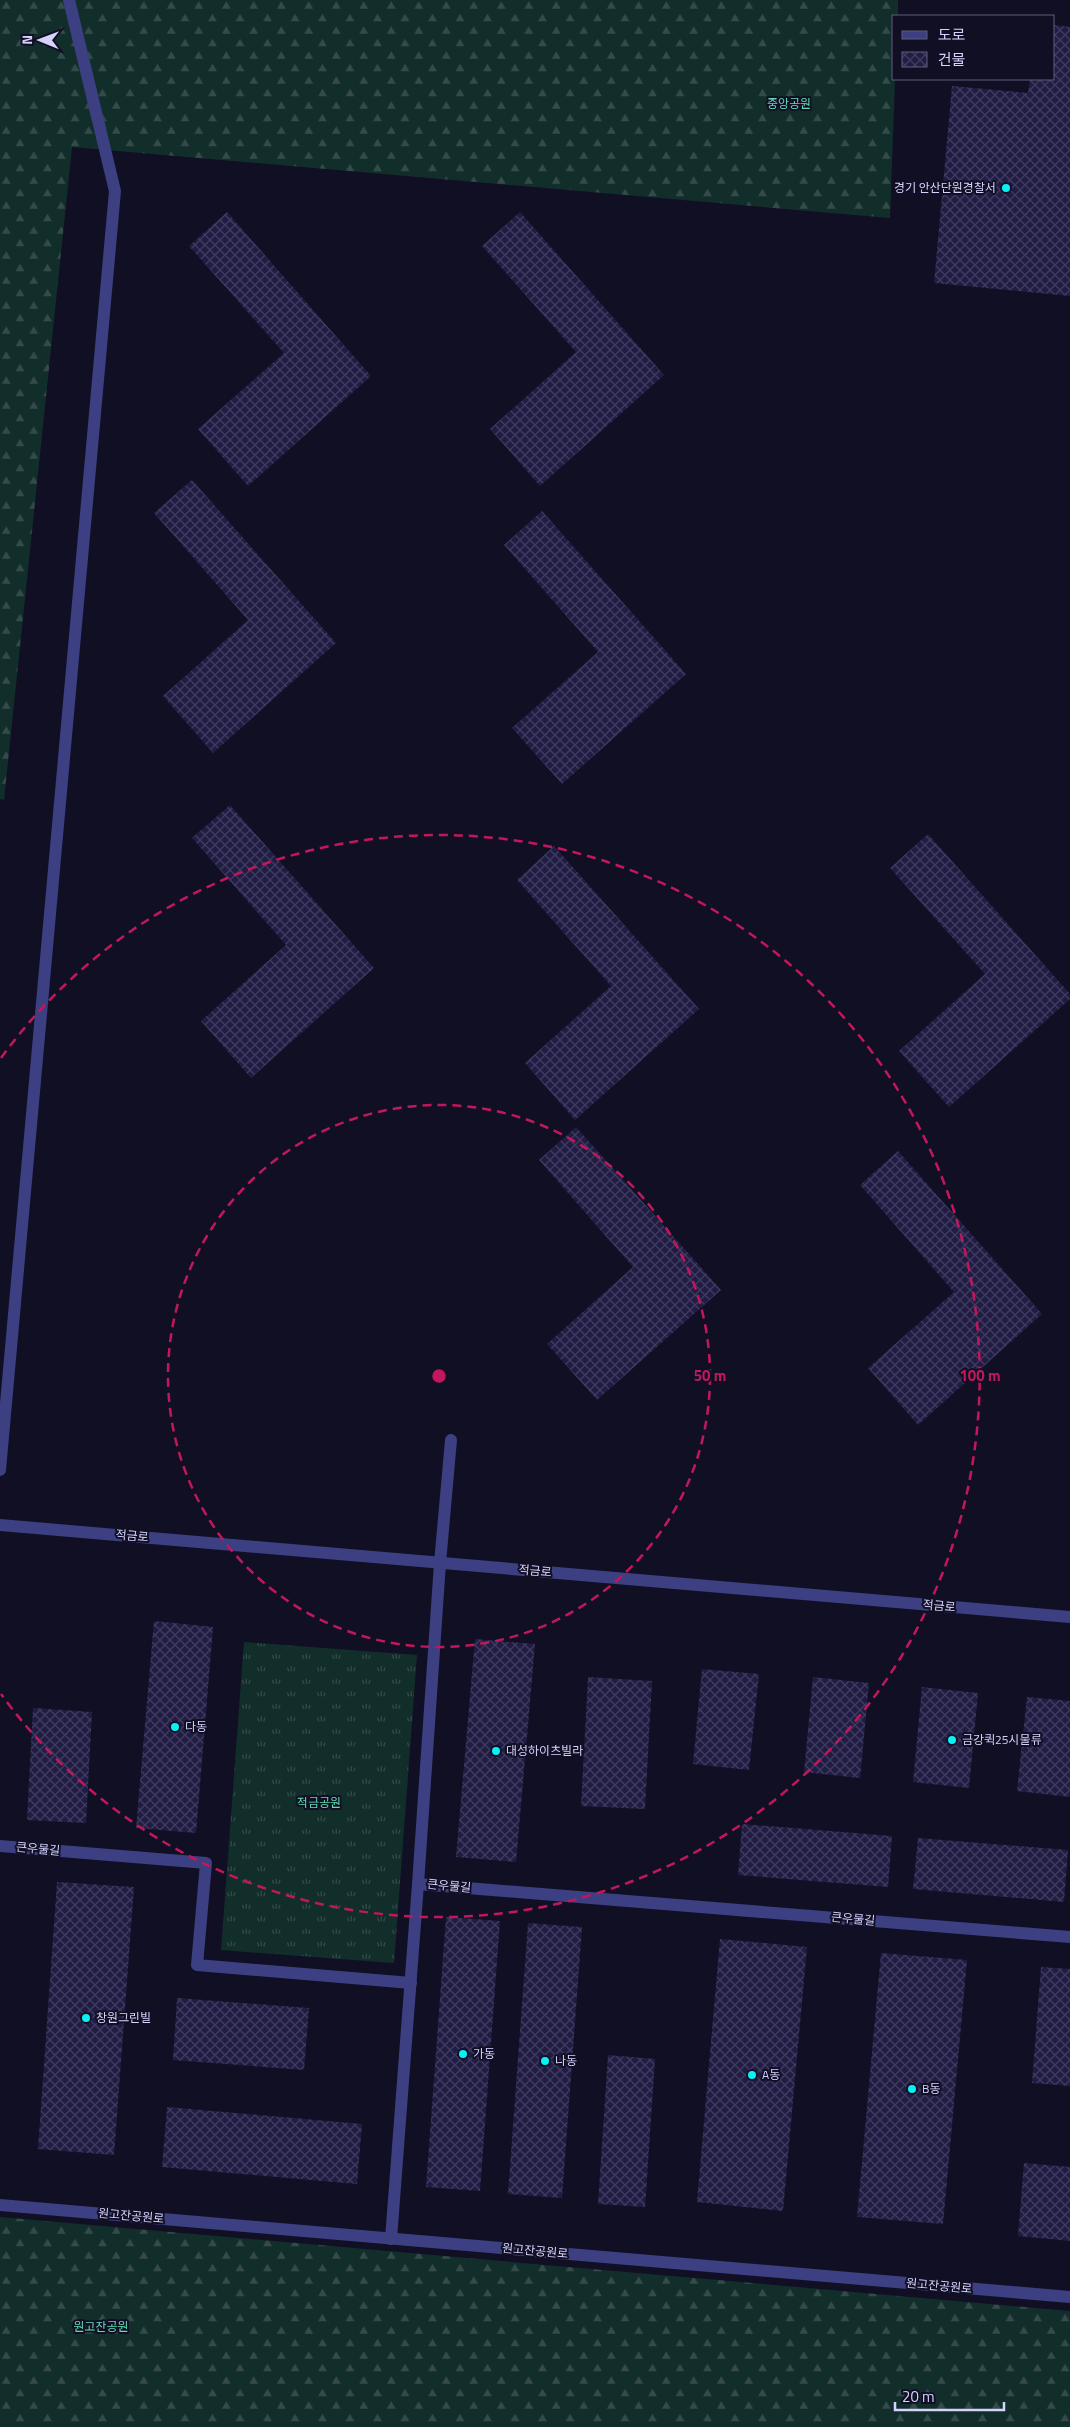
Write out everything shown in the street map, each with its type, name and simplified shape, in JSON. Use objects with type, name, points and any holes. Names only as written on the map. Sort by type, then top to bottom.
[{"type":"street","points":[[0,1470],[114,191],[69,0]]},
{"type":"street","points":[[418,1884],[440,1563],[451,1440]]},
{"type":"street","name":"적금로","points":[[0,1525],[1070,1617]]},
{"type":"street","name":"큰우물길","points":[[0,1846],[206,1863],[197,1965],[411,1983],[418,1884],[1070,1937]]},
{"type":"street","points":[[391,2239],[411,1983]]},
{"type":"street","name":"원고잔공원로","points":[[0,2205],[1070,2297]]},
{"type":"green space","name":"중앙공원","points":[[0,0],[898,0],[898,15],[892,15],[892,80],[895,80],[890,218],[72,147],[4,800],[0,799]]},
{"type":"green space","name":"적금공원","points":[[244,1642],[417,1655],[394,1963],[221,1950]]},
{"type":"green space","name":"원고잔공원","points":[[0,2217],[1070,2311],[1070,2427],[0,2427]]},
{"type":"building","name":"경기 안산단원경찰서","points":[[1055,25],[1070,27],[1070,296],[934,283],[952,86],[1028,93],[1030,80],[1055,80]]},
{"type":"building","points":[[227,212],[371,376],[248,486],[198,429],[284,353],[189,246]]},
{"type":"building","points":[[520,212],[664,375],[540,486],[490,429],[576,352],[482,246]]},
{"type":"building","points":[[192,480],[336,643],[213,753],[163,696],[248,620],[154,513]]},
{"type":"building","points":[[542,511],[686,674],[562,784],[512,728],[598,652],[504,545]]},
{"type":"building","points":[[230,805],[374,968],[251,1078],[201,1021],[286,945],[192,838]]},
{"type":"building","points":[[928,834],[1070,994],[1070,999],[949,1107],[899,1051],[985,974],[890,868]]},
{"type":"building","points":[[554,846],[699,1009],[575,1120],[525,1063],[611,986],[517,880]]},
{"type":"building","points":[[576,1127],[721,1290],[597,1400],[547,1344],[633,1267],[539,1160]]},
{"type":"building","points":[[898,1151],[1042,1314],[918,1425],[868,1368],[954,1292],[860,1185]]},
{"type":"building","name":"다동","points":[[154,1621],[213,1627],[196,1833],[136,1828]]},
{"type":"building","name":"대성하이츠빌라","points":[[475,1639],[535,1644],[516,1862],[456,1857]]},
{"type":"building","points":[[702,1669],[759,1674],[749,1770],[693,1764]]},
{"type":"building","points":[[588,1677],[652,1681],[645,1809],[581,1806]]},
{"type":"building","points":[[813,1677],[869,1683],[860,1778],[804,1772]]},
{"type":"building","points":[[922,1687],[978,1693],[969,1788],[913,1782]]},
{"type":"building","points":[[1027,1697],[1070,1701],[1070,1797],[1017,1791]]},
{"type":"building","points":[[33,1708],[92,1712],[86,1823],[27,1820]]},
{"type":"building","points":[[742,1824],[892,1836],[888,1887],[738,1875]]},
{"type":"building","points":[[918,1838],[1068,1850],[1064,1902],[913,1889]]},
{"type":"building","name":"창원그린빌","points":[[57,1882],[134,1887],[114,2155],[38,2149]]},
{"type":"building","name":"가동","points":[[446,1917],[500,1921],[480,2191],[426,2187]]},
{"type":"building","name":"나동","points":[[528,1923],[582,1927],[562,2198],[508,2194]]},
{"type":"building","name":"A동","points":[[720,1939],[807,1947],[783,2211],[697,2202]]},
{"type":"building","name":"B동","points":[[881,1953],[967,1960],[943,2224],[857,2217]]},
{"type":"building","points":[[1041,1967],[1070,1969],[1070,2086],[1032,2083]]},
{"type":"building","points":[[177,1998],[309,2008],[304,2070],[173,2060]]},
{"type":"building","points":[[608,2055],[655,2059],[645,2207],[598,2204]]},
{"type":"building","points":[[167,2107],[362,2124],[357,2184],[162,2167]]},
{"type":"building","points":[[1024,2163],[1070,2167],[1070,2241],[1018,2236]]},
{"type":"place","name":"경기 안산단원경찰서","points":[[1006,188]]},
{"type":"place","name":"다동","points":[[175,1727]]},
{"type":"place","name":"금강퀵25시물류","points":[[952,1740]]},
{"type":"place","name":"대성하이츠빌라","points":[[496,1751]]},
{"type":"place","name":"창원그린빌","points":[[86,2018]]},
{"type":"place","name":"가동","points":[[463,2054]]},
{"type":"place","name":"나동","points":[[545,2061]]},
{"type":"place","name":"A동","points":[[752,2075]]},
{"type":"place","name":"B동","points":[[912,2089]]}]
